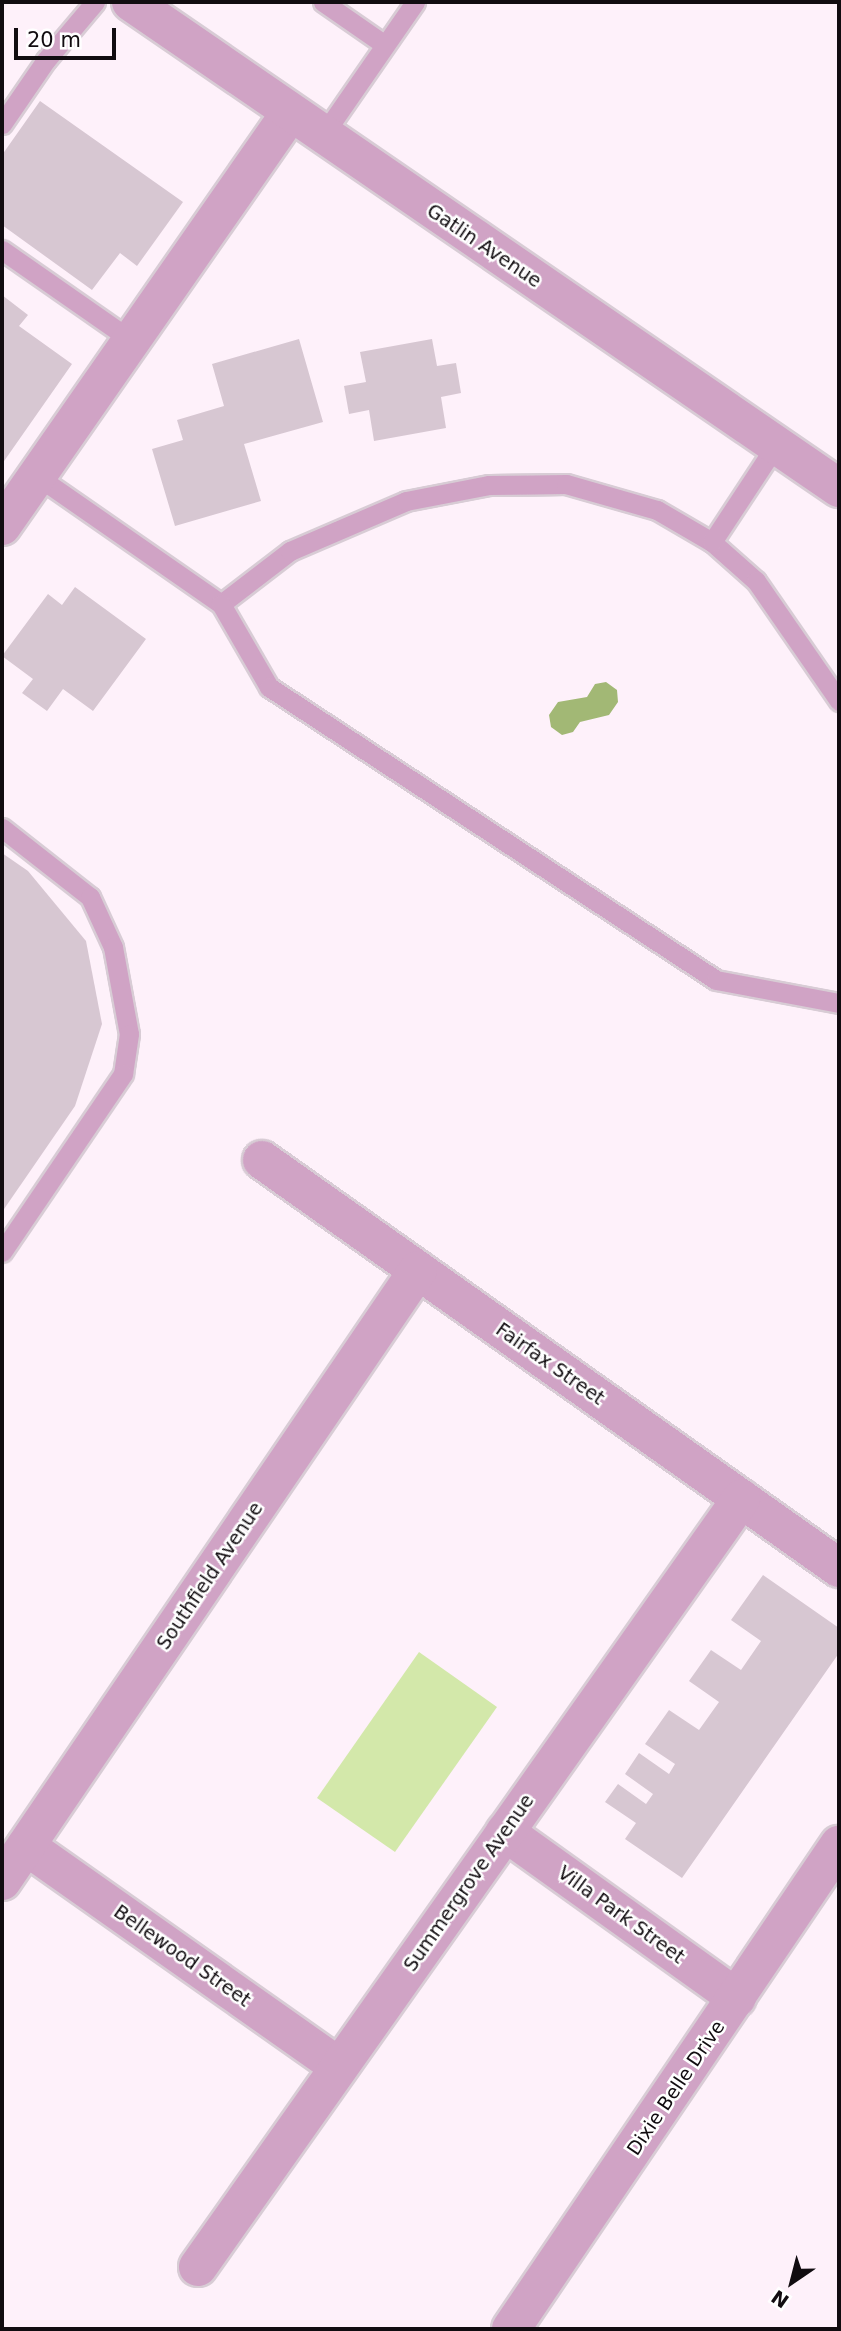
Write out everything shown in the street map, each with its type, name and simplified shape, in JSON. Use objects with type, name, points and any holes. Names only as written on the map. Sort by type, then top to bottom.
[{"type":"street","name":"Gatlin Avenue","points":[[131,2],[839,488]]},
{"type":"street","points":[[2,526],[290,113]]},
{"type":"street","name":"Fairfax Street","points":[[262,1160],[839,1568]]},
{"type":"street","name":"Southfield Avenue","points":[[2,1881],[418,1270]]},
{"type":"street","name":"Summergrove Avenue","points":[[198,2267],[741,1499]]},
{"type":"street","name":"Villa Park Street","points":[[505,1832],[737,1998]]},
{"type":"street","name":"Dixie Belle Drive","points":[[511,2329],[839,1845]]},
{"type":"street","name":"Bellewood Street","points":[[26,1846],[339,2067]]},
{"type":"lane","points":[[2,124],[46,60],[95,2]]},
{"type":"lane","points":[[323,2],[384,45]]},
{"type":"lane","points":[[323,135],[415,2]]},
{"type":"lane","points":[[2,250],[131,340]]},
{"type":"lane","points":[[712,542],[776,445]]},
{"type":"lane","points":[[37,476],[222,604],[269,687],[716,980],[839,1003]]},
{"type":"lane","points":[[222,604],[290,551],[330,530],[405,501],[489,485],[566,484],[657,510],[712,542],[756,581],[839,701]]},
{"type":"lane","points":[[2,828],[90,897],[113,947],[129,1034],[123,1074],[2,1252]]},
{"type":"shaded area","points":[[606,682],[617,690],[618,702],[609,715],[580,722],[573,732],[562,735],[551,727],[549,715],[558,702],[587,697],[595,684]]},
{"type":"shaded area","points":[[419,1652],[497,1707],[395,1852],[317,1798]]},
{"type":"building","points":[[40,101],[183,202],[137,266],[120,253],[92,290],[2,225],[2,155]]},
{"type":"building","points":[[2,295],[28,315],[19,326],[72,364],[2,464]]},
{"type":"building","points":[[299,339],[323,422],[244,444],[261,501],[175,526],[152,449],[183,440],[177,420],[224,406],[212,364]]},
{"type":"building","points":[[432,339],[437,366],[456,363],[461,393],[441,397],[446,428],[374,441],[369,410],[349,414],[344,386],[366,382],[360,352]]},
{"type":"building","points":[[75,587],[146,639],[93,711],[63,689],[47,711],[22,693],[33,679],[2,656],[48,594],[62,605]]},
{"type":"building","points":[[2,853],[28,871],[86,941],[102,1024],[75,1106],[2,1212]]},
{"type":"building","points":[[763,1575],[839,1628],[839,1653],[682,1878],[625,1839],[636,1823],[605,1802],[618,1784],[646,1804],[653,1794],[625,1774],[639,1753],[669,1774],[675,1764],[645,1744],[669,1710],[699,1730],[719,1702],[689,1681],[711,1650],[741,1670],[761,1641],[731,1620]]}]
